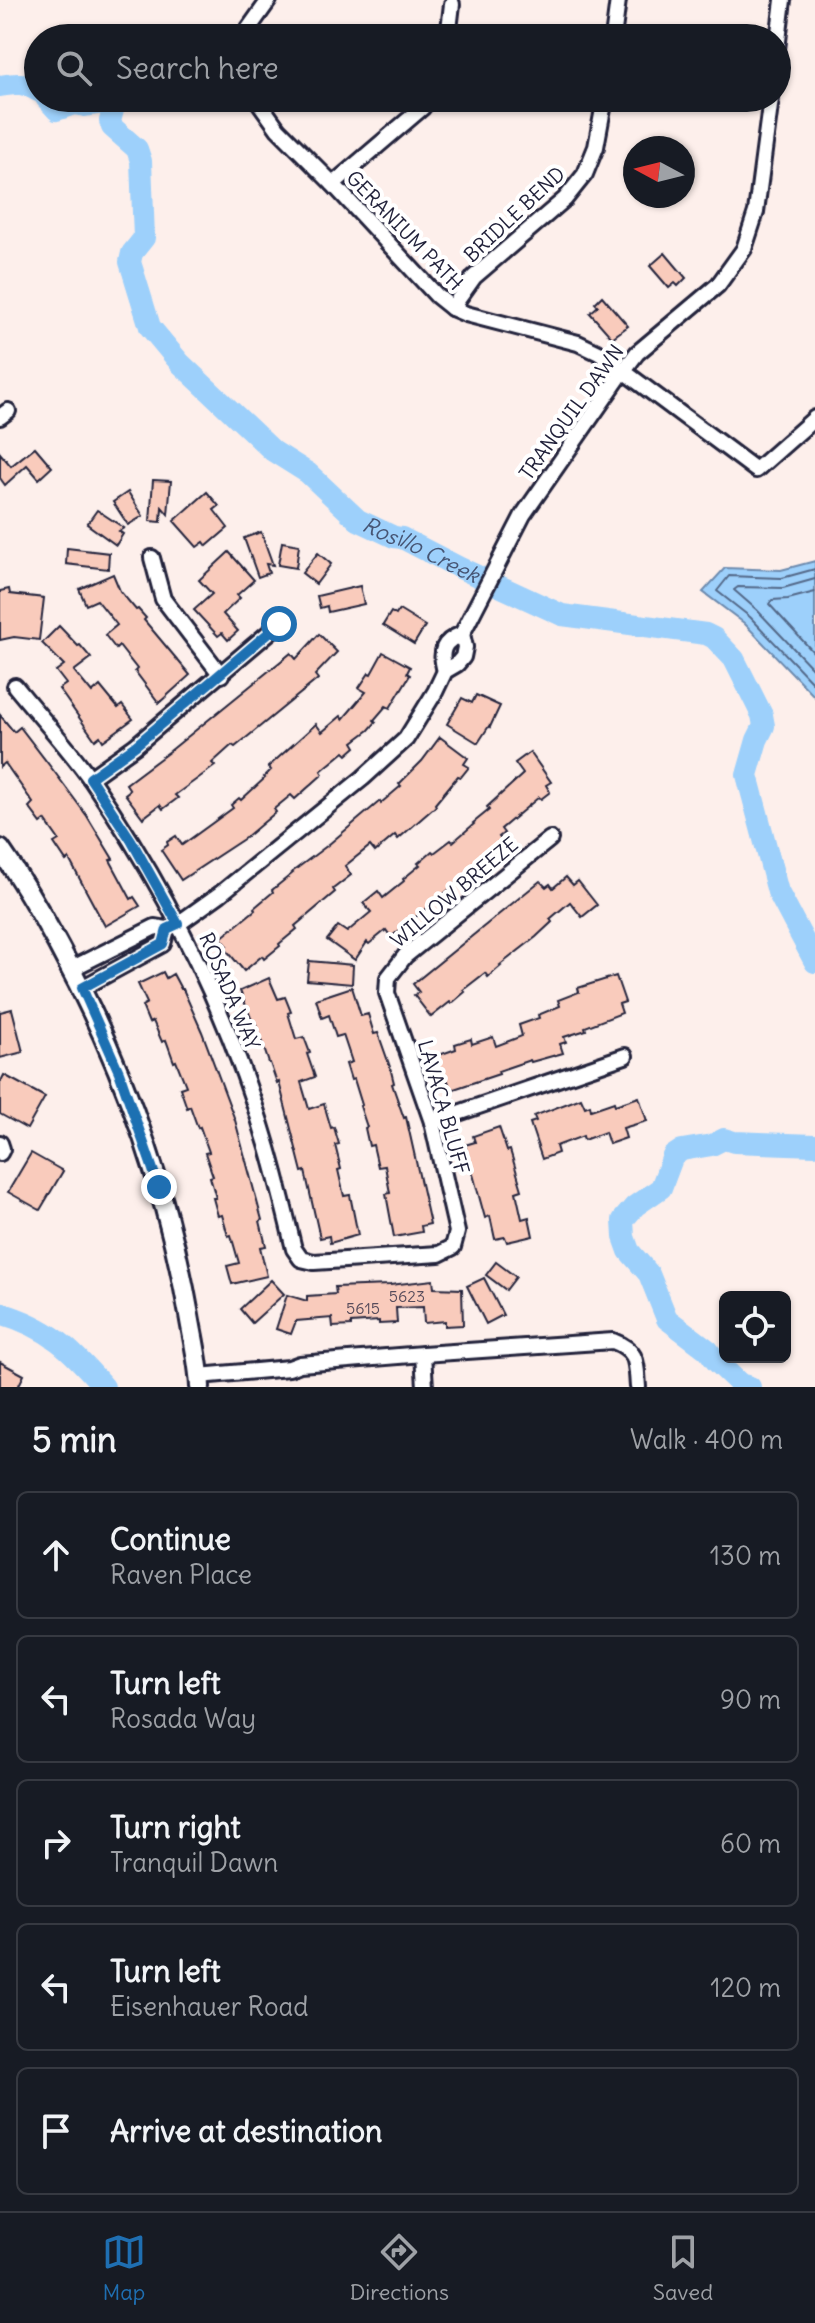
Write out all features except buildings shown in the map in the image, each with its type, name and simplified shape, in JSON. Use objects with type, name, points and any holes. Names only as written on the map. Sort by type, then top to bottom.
[{"type":"main road","points":[[0,849],[82,988],[119,1072],[159,1187],[181,1271],[200,1382]]},
{"type":"street","points":[[252,24],[269,0]]},
{"type":"street","points":[[615,24],[618,0]]},
{"type":"street","points":[[780,24],[783,0]]},
{"type":"street","points":[[450,24],[452,4]]},
{"type":"street","name":"GERANIUM PATH","points":[[266,112],[278,129],[452,308],[578,343],[599,353],[756,470],[815,418]]},
{"type":"street","points":[[333,184],[417,112]]},
{"type":"street","name":"BRIDLE BEND","points":[[452,308],[474,277],[565,199],[585,174],[596,147],[602,112]]},
{"type":"street","name":"TRANQUIL DAWN","points":[[445,671],[441,657],[443,648],[449,640],[462,634],[516,526],[624,370],[637,353],[718,285],[744,249],[756,212],[769,112]]},
{"type":"street","points":[[152,558],[163,599],[221,675]]},
{"type":"street","points":[[90,778],[135,746],[279,624]]},
{"type":"street","name":"TRANQUIL DAWN","points":[[82,988],[163,944],[173,926],[220,894],[351,788],[406,739],[445,671],[463,657],[465,647],[462,634]]},
{"type":"street","name":"ROSADA WAY","points":[[15,686],[90,778],[131,840],[173,926],[191,948],[231,1041],[268,1147],[294,1249],[301,1259],[314,1262],[439,1254],[453,1247]]},
{"type":"street","name":"WILLOW BREEZE","points":[[388,978],[405,956],[550,839]]},
{"type":"street","name":"TRANQUIL DAWN","points":[[71,969],[155,927],[173,926]]},
{"type":"street","name":"LAVACA BLUFF","points":[[388,978],[387,993],[432,1122],[457,1232],[453,1247]]},
{"type":"street","points":[[432,1122],[625,1056]]},
{"type":"street","points":[[0,1143],[0,1153]]},
{"type":"street","points":[[200,1382],[300,1364],[613,1341],[635,1357],[638,1387]]},
{"type":"street","points":[[423,1354],[425,1387]]},
{"type":"water","points":[[815,561],[815,697],[744,623],[703,592],[725,568],[781,570]]},
{"type":"waterway","name":"Rosillo Creek","points":[[0,86],[24,85]]},
{"type":"waterway","name":"Rosillo Creek","points":[[112,112],[112,127],[137,149],[141,161],[144,238],[132,253],[130,262],[150,327],[180,363],[273,451],[308,473],[358,520],[562,615],[706,634],[734,659],[762,715],[764,726],[747,775],[778,892],[815,962]]},
{"type":"waterway","name":"Rosillo Creek","points":[[750,1387],[740,1384],[708,1350],[667,1319],[649,1274],[629,1251],[623,1220],[635,1206],[661,1188],[673,1156],[682,1150],[712,1145],[724,1139],[815,1145]]},
{"type":"waterway","points":[[0,1313],[33,1325],[58,1341],[104,1387]]},
{"type":"route","points":[[159,1187],[119,1072],[82,988],[163,944],[167,929],[178,924],[131,840],[90,778],[135,746],[279,624]]}]
